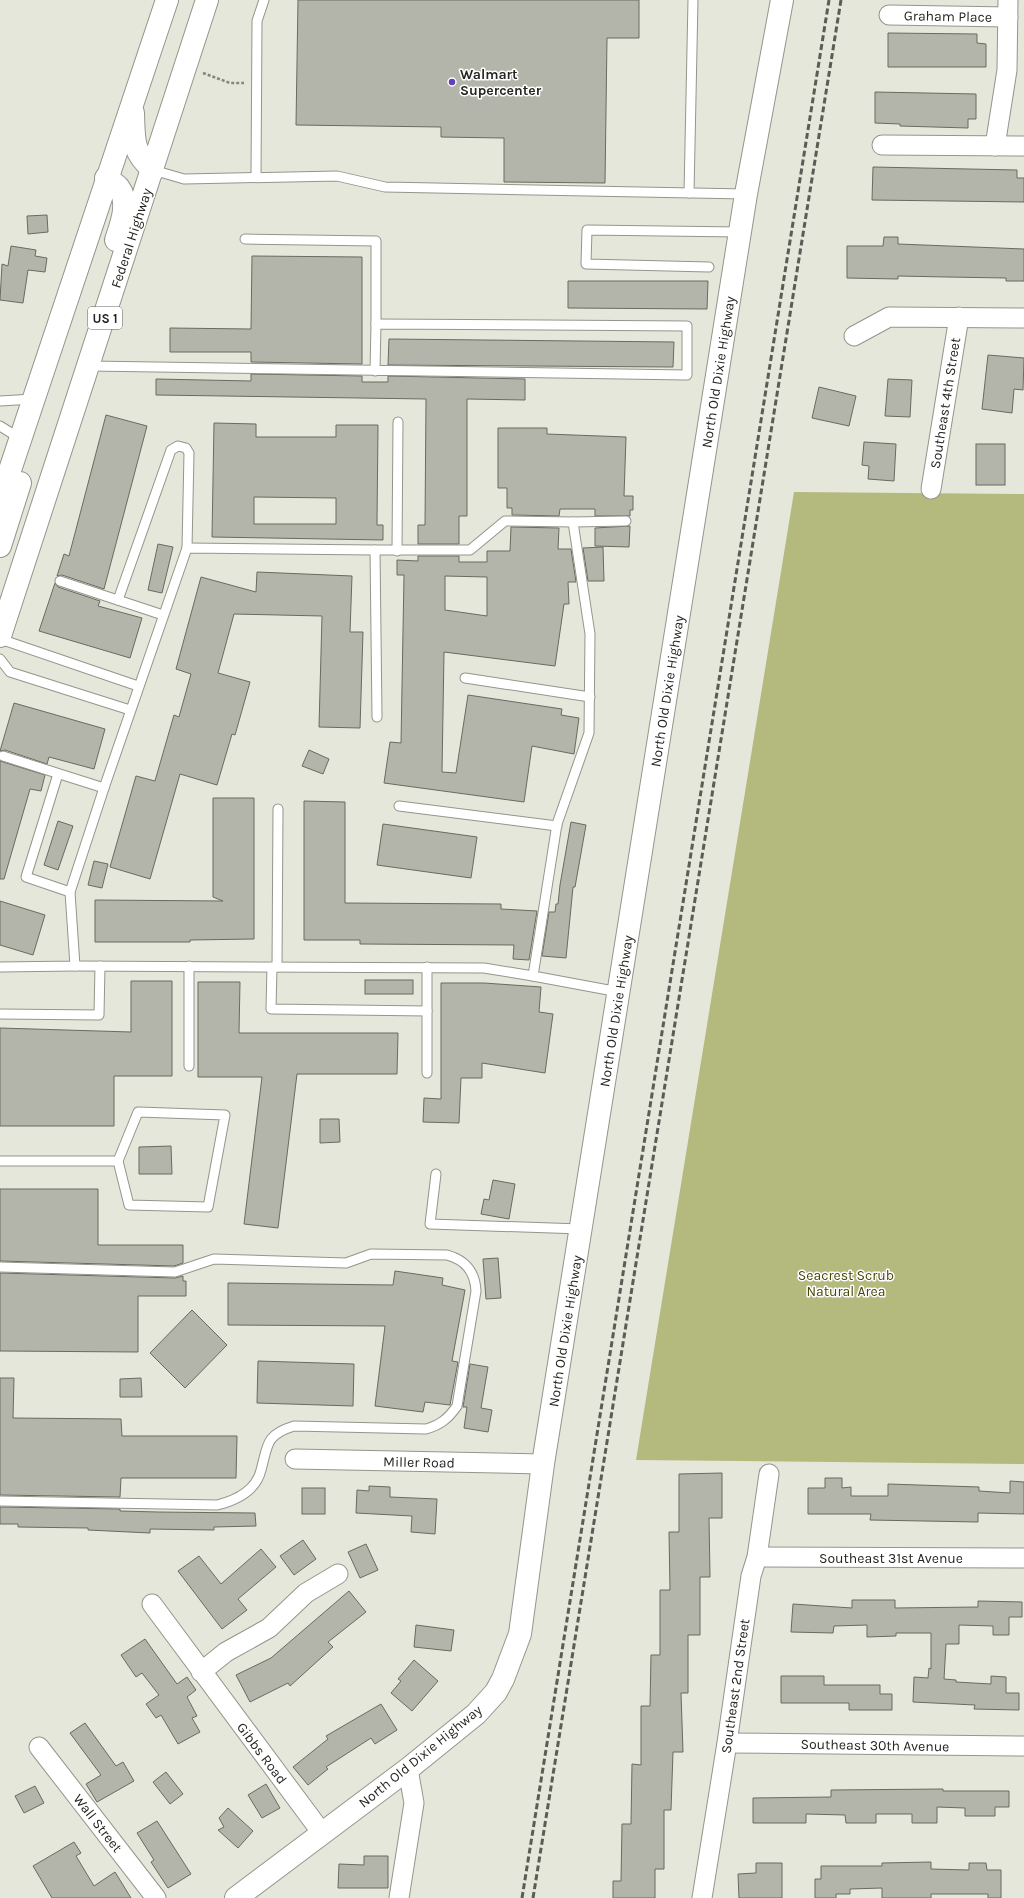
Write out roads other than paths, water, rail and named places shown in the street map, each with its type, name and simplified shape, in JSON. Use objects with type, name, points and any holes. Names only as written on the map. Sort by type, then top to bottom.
[{"type":"street","points":[[0,500],[106,178],[167,0]]},
{"type":"street","name":"Federal Highway","points":[[0,636],[208,0]]},
{"type":"street","name":"North Old Dixie Highway","points":[[236,1898],[408,1769],[476,1714],[496,1692],[503,1679],[520,1634],[543,1464],[746,194],[782,0]]},
{"type":"street","points":[[994,146],[1007,70],[1008,9]]},
{"type":"street","name":"Graham Place","points":[[889,15],[1008,9]]},
{"type":"street","points":[[132,102],[135,145],[141,159],[153,170]]},
{"type":"street","points":[[882,145],[1024,146]]},
{"type":"street","points":[[87,371],[82,348],[86,326],[123,220],[124,204],[119,188],[106,178]]},
{"type":"street","points":[[854,336],[889,317],[1024,318]]},
{"type":"street","name":"Southeast 4th Street","points":[[930,489],[958,317]]},
{"type":"street","points":[[0,546],[45,407],[48,385],[44,368]]},
{"type":"street","name":"Miller Road","points":[[295,1459],[543,1464]]},
{"type":"street","name":"Southeast 2nd Street","points":[[702,1898],[727,1743],[751,1576],[757,1557],[769,1474]]},
{"type":"street","name":"Southeast 31st Avenue","points":[[757,1557],[1024,1558]]},
{"type":"street","points":[[201,1672],[226,1652],[269,1628],[306,1593],[338,1574]]},
{"type":"street","name":"Gibbs Road","points":[[152,1604],[322,1833]]},
{"type":"street","name":"Southeast 30th Avenue","points":[[727,1743],[1024,1746]]},
{"type":"street","name":"Wall Street","points":[[39,1748],[156,1898]]},
{"type":"street","points":[[399,1898],[414,1803],[408,1769]]},
{"type":"lane","points":[[256,177],[257,21],[264,0]]},
{"type":"lane","points":[[689,193],[693,0]]},
{"type":"lane","points":[[153,170],[184,179],[337,176],[385,187],[746,194]]},
{"type":"lane","points":[[708,268],[586,264],[587,230],[740,232]]},
{"type":"lane","points":[[245,239],[376,241],[375,370]]},
{"type":"lane","points":[[87,371],[375,370],[687,375],[687,326],[376,324]]},
{"type":"lane","points":[[0,401],[34,399]]},
{"type":"lane","points":[[397,551],[398,422]]},
{"type":"lane","points":[[0,426],[21,439]]},
{"type":"lane","points":[[76,966],[70,892],[138,686],[187,548],[189,453],[186,448],[178,446],[171,450],[118,600]]},
{"type":"lane","points":[[187,548],[397,551],[470,550],[505,521],[626,521]]},
{"type":"lane","points":[[533,976],[557,826],[589,733],[590,634],[573,522]]},
{"type":"lane","points":[[375,550],[377,717]]},
{"type":"lane","points":[[60,580],[163,615]]},
{"type":"lane","points":[[0,639],[138,686]]},
{"type":"lane","points":[[0,659],[10,672],[130,710]]},
{"type":"lane","points":[[465,678],[590,697]]},
{"type":"lane","points":[[3,756],[104,788]]},
{"type":"lane","points":[[58,774],[26,877],[70,892]]},
{"type":"lane","points":[[399,806],[557,826]]},
{"type":"lane","points":[[278,809],[274,967],[271,1009],[427,1011]]},
{"type":"lane","points":[[0,1014],[99,1015],[100,966]]},
{"type":"lane","points":[[0,967],[189,966],[484,968],[619,992]]},
{"type":"lane","points":[[189,966],[189,1066]]},
{"type":"lane","points":[[427,967],[427,1073]]},
{"type":"lane","points":[[138,1112],[225,1115],[208,1207],[129,1206],[118,1161],[138,1112]]},
{"type":"lane","points":[[0,1161],[118,1161]]},
{"type":"lane","points":[[436,1174],[430,1224],[581,1229]]},
{"type":"lane","points":[[0,1267],[175,1272],[214,1259],[346,1263],[371,1254],[447,1255],[457,1258],[465,1263],[474,1276],[476,1291],[461,1393],[457,1406],[449,1417],[438,1426],[426,1429],[294,1426],[283,1430],[274,1436],[267,1445],[261,1471],[255,1484],[245,1495],[232,1502],[217,1505],[0,1501]]},
{"type":"railway","points":[[522,1898],[829,0]]},
{"type":"railway","points":[[533,1898],[841,0]]},
{"type":"place","name":"Walmart Supercenter","points":[[452,82]]},
{"type":"park label","name":"Seacrest Scrub Natural Area","points":[[846,1284]]}]
